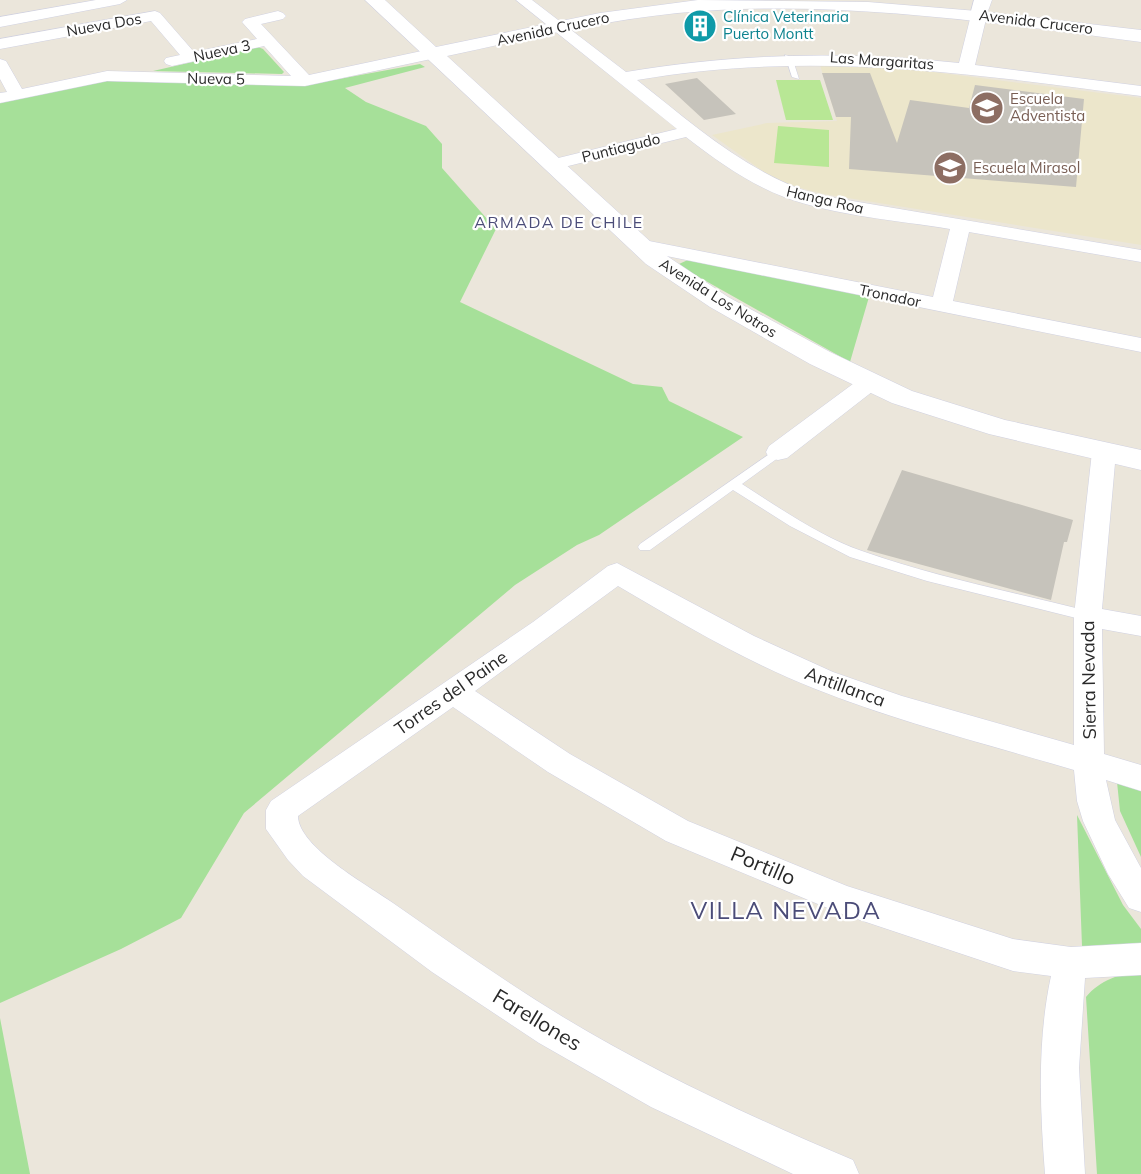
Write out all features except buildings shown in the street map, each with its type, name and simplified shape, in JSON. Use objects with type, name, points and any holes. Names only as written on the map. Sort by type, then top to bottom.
[{"type":"main road","name":"Avenida Los Notros","points":[[374,0],[639,245],[672,272],[719,302],[869,383],[959,416],[1141,459]]},
{"type":"main road","name":"Avenida Crucero","points":[[431,54],[559,27],[673,8],[763,2],[981,8],[1141,36]]},
{"type":"street","points":[[0,22],[79,4],[120,0]]},
{"type":"street","name":"Hanga Roa","points":[[523,0],[725,159],[763,183],[784,192],[814,200],[1141,256]]},
{"type":"street","points":[[966,69],[981,8]]},
{"type":"street","name":"Nueva Dos","points":[[0,44],[155,16],[190,57]]},
{"type":"street","points":[[278,16],[250,22],[305,81]]},
{"type":"street","name":"Nueva 3","points":[[107,76],[268,41]]},
{"type":"street","name":"Nueva 5","points":[[0,98],[107,76],[305,81],[431,54]]},
{"type":"street","name":"Las Margaritas","points":[[623,78],[705,63],[788,57],[876,59],[1141,91]]},
{"type":"street","points":[[0,64],[17,95]]},
{"type":"street","name":"Puntiagudo","points":[[552,165],[690,131]]},
{"type":"street","points":[[941,306],[961,226]]},
{"type":"street","name":"Tronador","points":[[639,245],[1141,345]]},
{"type":"street","points":[[778,452],[869,383]]},
{"type":"street","name":"Sierra Nevada","points":[[1104,452],[1088,616],[1089,761],[1093,801],[1099,821],[1120,864],[1141,897]]},
{"type":"street","name":"Torres del Paine","points":[[282,810],[543,629],[617,573]]},
{"type":"street","name":"Antillanca","points":[[617,573],[706,627],[767,657],[825,681],[945,722],[1089,761],[1141,778]]},
{"type":"street","points":[[1088,616],[1141,626]]},
{"type":"street","name":"Portillo","points":[[453,691],[559,763],[677,831],[842,899],[1013,955],[1071,963],[1141,958]]},
{"type":"street","name":"Farellones","points":[[282,810],[282,829],[305,857],[449,966],[558,1035],[652,1086],[753,1136],[839,1174]]},
{"type":"street","points":[[1065,1174],[1062,1139],[1062,1013],[1071,963]]},
{"type":"lane","points":[[788,57],[796,76]]},
{"type":"lane","points":[[645,547],[778,452]]},
{"type":"lane","points":[[734,484],[795,523],[855,554],[927,576],[1088,616]]},
{"type":"shaded area","name":"Escuela Mirasol","points":[[820,65],[901,68],[1141,98],[1141,245],[823,194],[778,182],[712,135],[767,123],[837,121]]},
{"type":"green space","points":[[258,47],[263,49],[284,72],[282,74],[153,71]]},
{"type":"green space","points":[[420,64],[425,67],[345,88],[366,102],[426,126],[442,144],[442,168],[496,229],[460,302],[633,384],[662,387],[669,401],[743,437],[599,535],[577,545],[515,585],[244,813],[181,918],[121,949],[0,1003],[0,102],[112,80],[301,86]]},
{"type":"green space","points":[[776,80],[820,80],[833,120],[786,120]]},
{"type":"green space","points":[[778,126],[829,130],[829,167],[774,163]]},
{"type":"green space","points":[[690,259],[869,297],[850,362],[679,264]]},
{"type":"green space","points":[[1117,782],[1141,788],[1141,857],[1120,811]]},
{"type":"green space","points":[[1077,815],[1123,905],[1141,929],[1141,949],[1104,951],[1082,946]]},
{"type":"green space","points":[[1141,970],[1141,1174],[1097,1174],[1086,997],[1098,986],[1111,979]]},
{"type":"green space","points":[[0,1018],[30,1174],[0,1174]]},
{"type":"place","name":"Clínica Veterinaria Puerto Montt","points":[[700,26]]},
{"type":"place","name":"Escuela Adventista","points":[[987,108]]},
{"type":"place","name":"Escuela Mirasol","points":[[950,168]]},
{"type":"district","name":"ARMADA DE CHILE","points":[[559,222]]},
{"type":"district","name":"VILLA NEVADA","points":[[786,911]]}]
